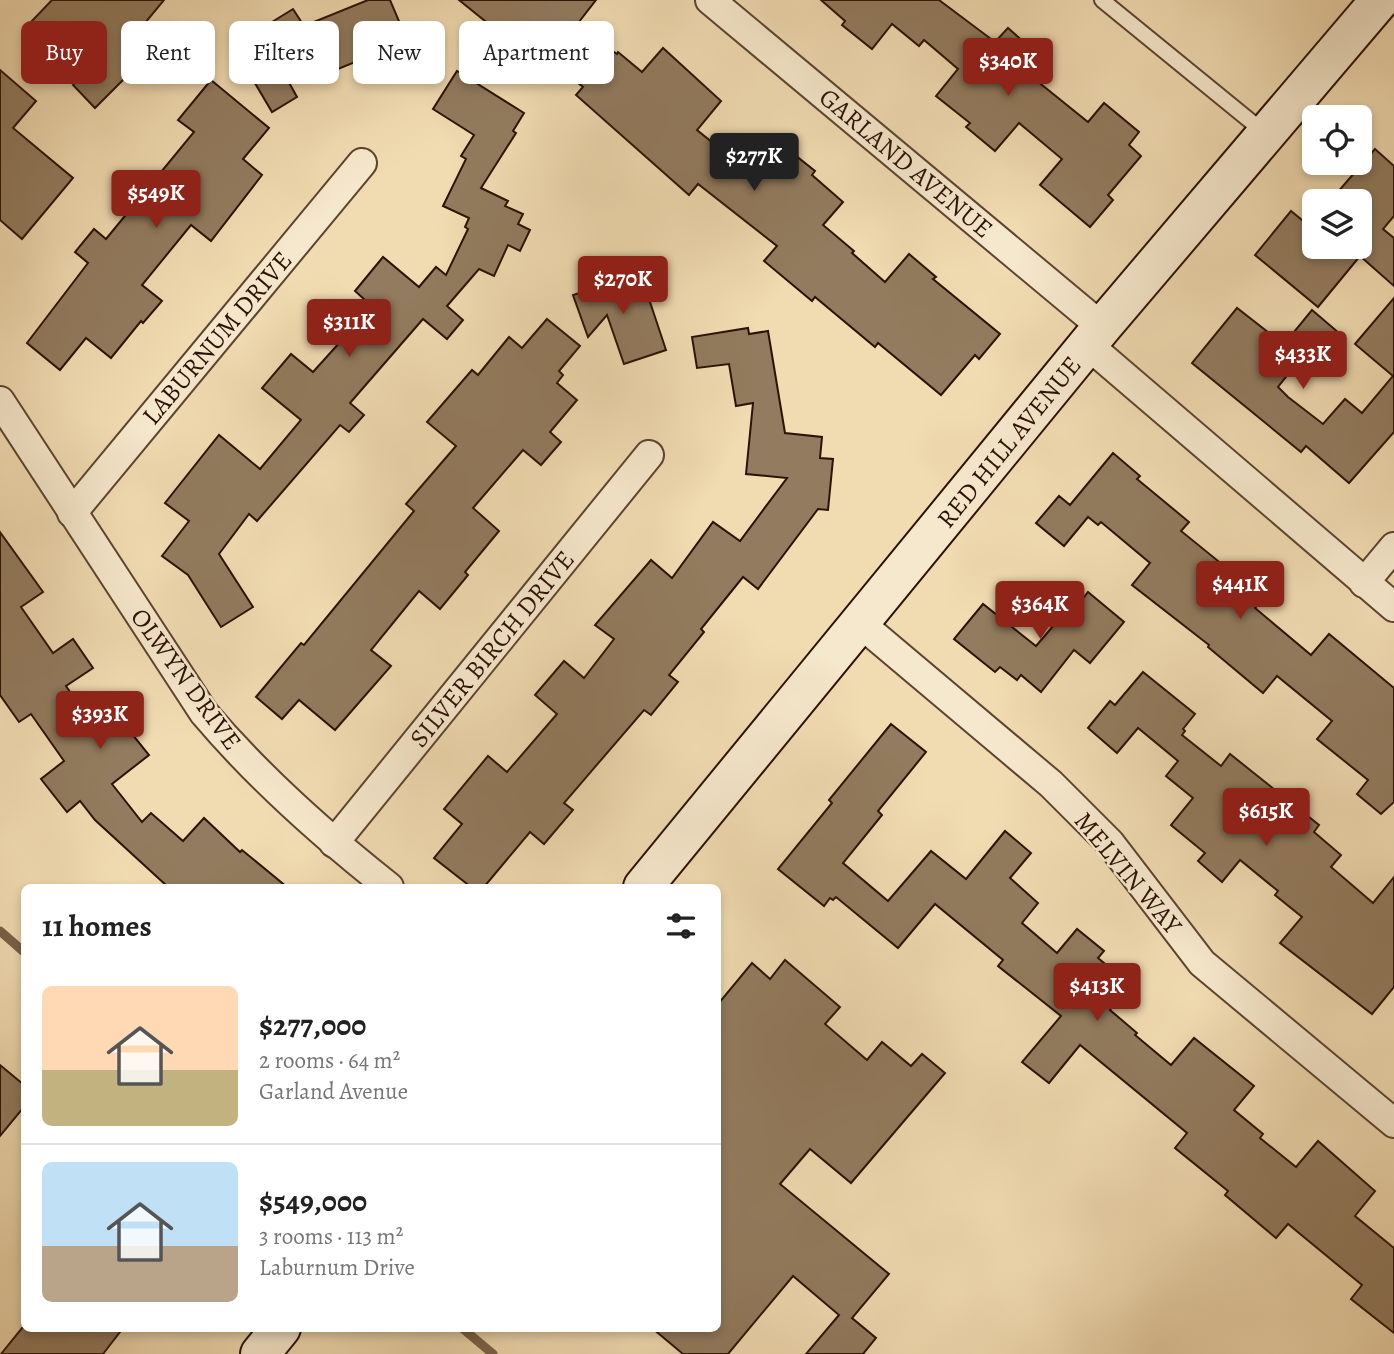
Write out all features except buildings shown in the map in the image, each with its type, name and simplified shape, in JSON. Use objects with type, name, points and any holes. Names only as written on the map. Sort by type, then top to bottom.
[{"type":"main road","name":"RED HILL AVENUE","points":[[645,884],[1095,336],[1380,0]]},
{"type":"main road","points":[[260,1354],[278,1332]]},
{"type":"street","name":"GARLAND AVENUE","points":[[710,0],[1095,336],[1364,583],[1394,607]]},
{"type":"street","name":"LABURNUM DRIVE","points":[[72,513],[362,163]]},
{"type":"street","name":"OLWYN DRIVE","points":[[0,401],[204,713],[244,759],[334,843],[385,884]]},
{"type":"street","name":"SILVER BIRCH DRIVE","points":[[334,843],[649,455]]},
{"type":"street","points":[[1364,583],[1394,547]]},
{"type":"street","name":"MELVIN WAY","points":[[860,624],[1051,784],[1110,843],[1202,963],[1394,1123]]},
{"type":"lane","points":[[1102,0],[1266,134]]},
{"type":"waterway","points":[[0,931],[21,949]]},
{"type":"waterway","points":[[467,1332],[493,1354]]}]
